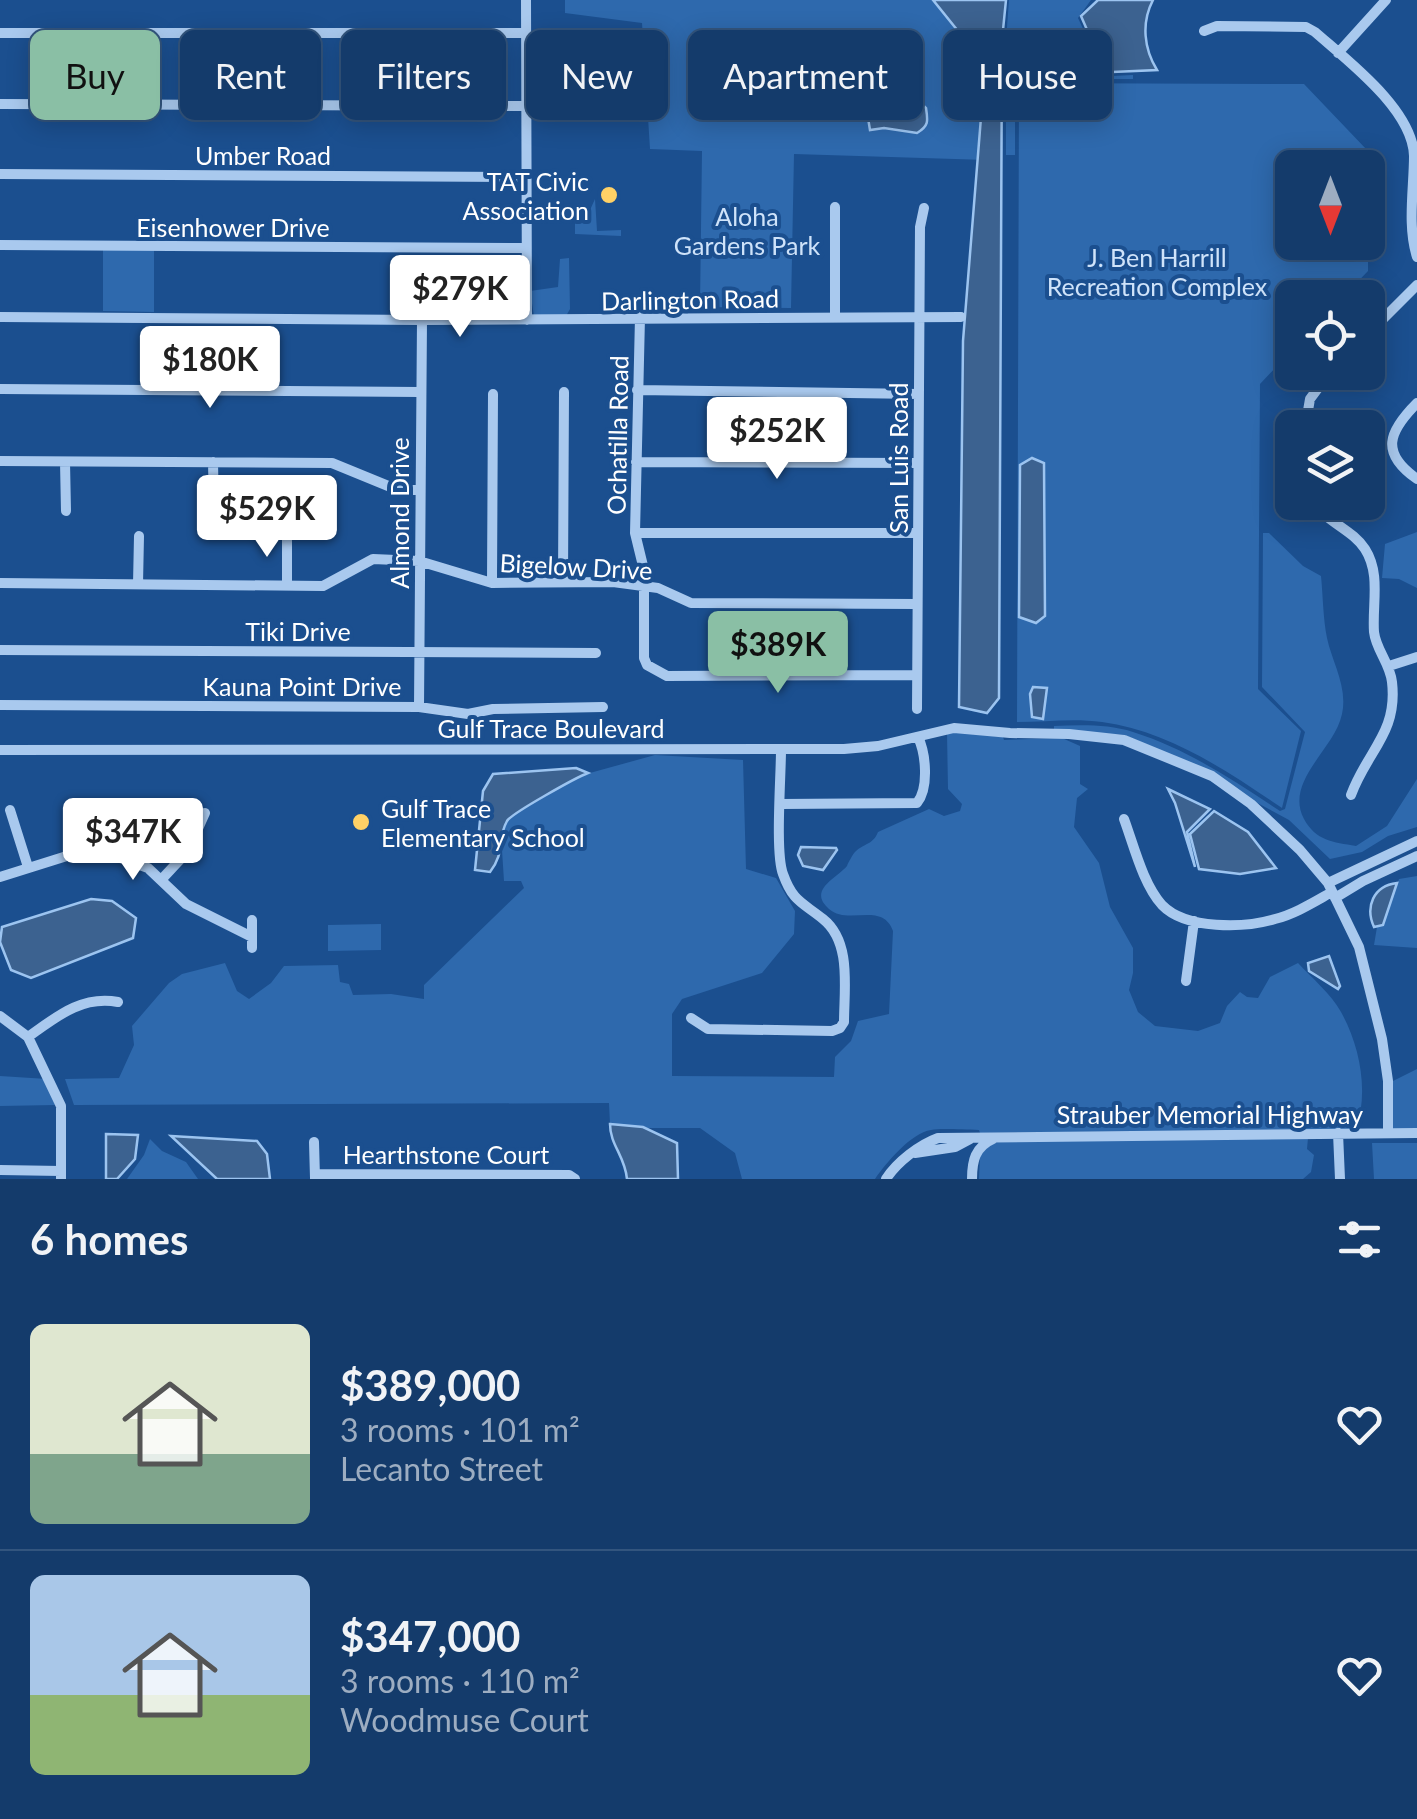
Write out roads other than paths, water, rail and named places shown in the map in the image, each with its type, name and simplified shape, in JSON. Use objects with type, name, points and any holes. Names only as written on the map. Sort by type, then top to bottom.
[{"type":"street","points":[[526,0],[526,30]]},
{"type":"street","points":[[1338,53],[1386,0]]},
{"type":"street","points":[[1204,31],[1217,26],[1298,25],[1316,32],[1400,115],[1411,135],[1417,256]]},
{"type":"street","points":[[0,33],[526,33],[526,320]]},
{"type":"street","points":[[0,104],[525,106]]},
{"type":"street","name":"Umber Road","points":[[0,174],[526,176]]},
{"type":"street","points":[[835,206],[835,317]]},
{"type":"street","name":"San Luis Road","points":[[917,709],[920,227],[924,208]]},
{"type":"street","name":"Eisenhower Drive","points":[[0,245],[526,248]]},
{"type":"street","points":[[1385,317],[1417,285]]},
{"type":"street","name":"Darlington Road","points":[[0,316],[422,320],[961,318]]},
{"type":"street","name":"Ochatilla Road","points":[[640,318],[635,532],[644,588],[644,658],[652,669],[667,676],[917,675]]},
{"type":"street","name":"Almond Drive","points":[[420,707],[422,320]]},
{"type":"street","points":[[0,389],[420,392]]},
{"type":"street","points":[[636,390],[919,394]]},
{"type":"street","points":[[563,581],[564,392]]},
{"type":"street","points":[[492,394],[492,583]]},
{"type":"street","points":[[1417,403],[1397,425],[1392,440],[1397,462],[1417,479]]},
{"type":"street","points":[[0,461],[332,463],[398,490],[419,490]]},
{"type":"street","points":[[65,462],[66,511]]},
{"type":"street","points":[[214,462],[214,510]]},
{"type":"street","points":[[636,462],[918,463]]},
{"type":"street","points":[[1330,520],[1359,541],[1370,559],[1375,578],[1374,635],[1389,666],[1394,697],[1381,744],[1358,776],[1351,794]]},
{"type":"street","points":[[635,532],[918,533]]},
{"type":"street","points":[[287,535],[288,586]]},
{"type":"street","points":[[138,584],[139,536]]},
{"type":"street","name":"Bigelow Drive","points":[[0,584],[323,586],[373,560],[419,560],[492,583],[613,582],[668,591],[692,604],[918,604]]},
{"type":"street","name":"Tiki Drive","points":[[0,650],[596,652]]},
{"type":"street","points":[[1389,666],[1417,657]]},
{"type":"street","name":"Kauna Point Drive","points":[[0,705],[420,707],[468,714],[493,709],[603,707]]},
{"type":"street","name":"Gulf Trace Boulevard","points":[[0,750],[781,750],[861,748],[954,728],[1124,740],[1212,776],[1251,804],[1300,850],[1332,891],[1359,947],[1373,992],[1388,1081],[1388,1132]]},
{"type":"street","points":[[781,804],[917,803],[923,794],[923,751],[918,736]]},
{"type":"street","points":[[691,1018],[708,1029],[832,1031],[844,1022],[844,959],[840,944],[827,922],[792,896],[781,867],[781,750]]},
{"type":"street","points":[[10,810],[28,867]]},
{"type":"street","points":[[100,851],[103,812]]},
{"type":"street","points":[[161,880],[188,851],[205,813]]},
{"type":"street","points":[[1124,819],[1152,890],[1163,906],[1194,921],[1254,924],[1277,919],[1417,842]]},
{"type":"street","points":[[0,877],[100,851],[148,868],[186,904],[252,942],[252,920]]},
{"type":"street","points":[[1332,891],[1417,856]]},
{"type":"street","points":[[1186,981],[1194,921]]},
{"type":"street","points":[[28,1037],[70,1008],[100,998],[118,1002]]},
{"type":"street","points":[[0,1016],[28,1037],[62,1106],[61,1175],[0,1170]]},
{"type":"street","name":"Strauber Memorial Highway","points":[[914,1153],[938,1138],[1417,1133]]},
{"type":"street","points":[[1338,1134],[1340,1179]]},
{"type":"street","points":[[972,1173],[983,1144],[1002,1136]]},
{"type":"street","points":[[971,1138],[968,1154],[972,1173]]},
{"type":"street","points":[[886,1179],[895,1166],[914,1153],[955,1147],[971,1138]]},
{"type":"street","points":[[314,1142],[315,1176]]},
{"type":"street","points":[[955,1147],[968,1154]]},
{"type":"street","name":"Hearthstone Court","points":[[315,1176],[569,1175],[575,1179]]},
{"type":"place","name":"TAT Civic Association","points":[[609,195]]},
{"type":"place","name":"Gulf Trace Elementary School","points":[[361,822]]},
{"type":"park label","name":"Aloha Gardens Park","points":[[747,230]]},
{"type":"park label","name":"J. Ben Harrill Recreation Complex","points":[[1157,272]]}]
